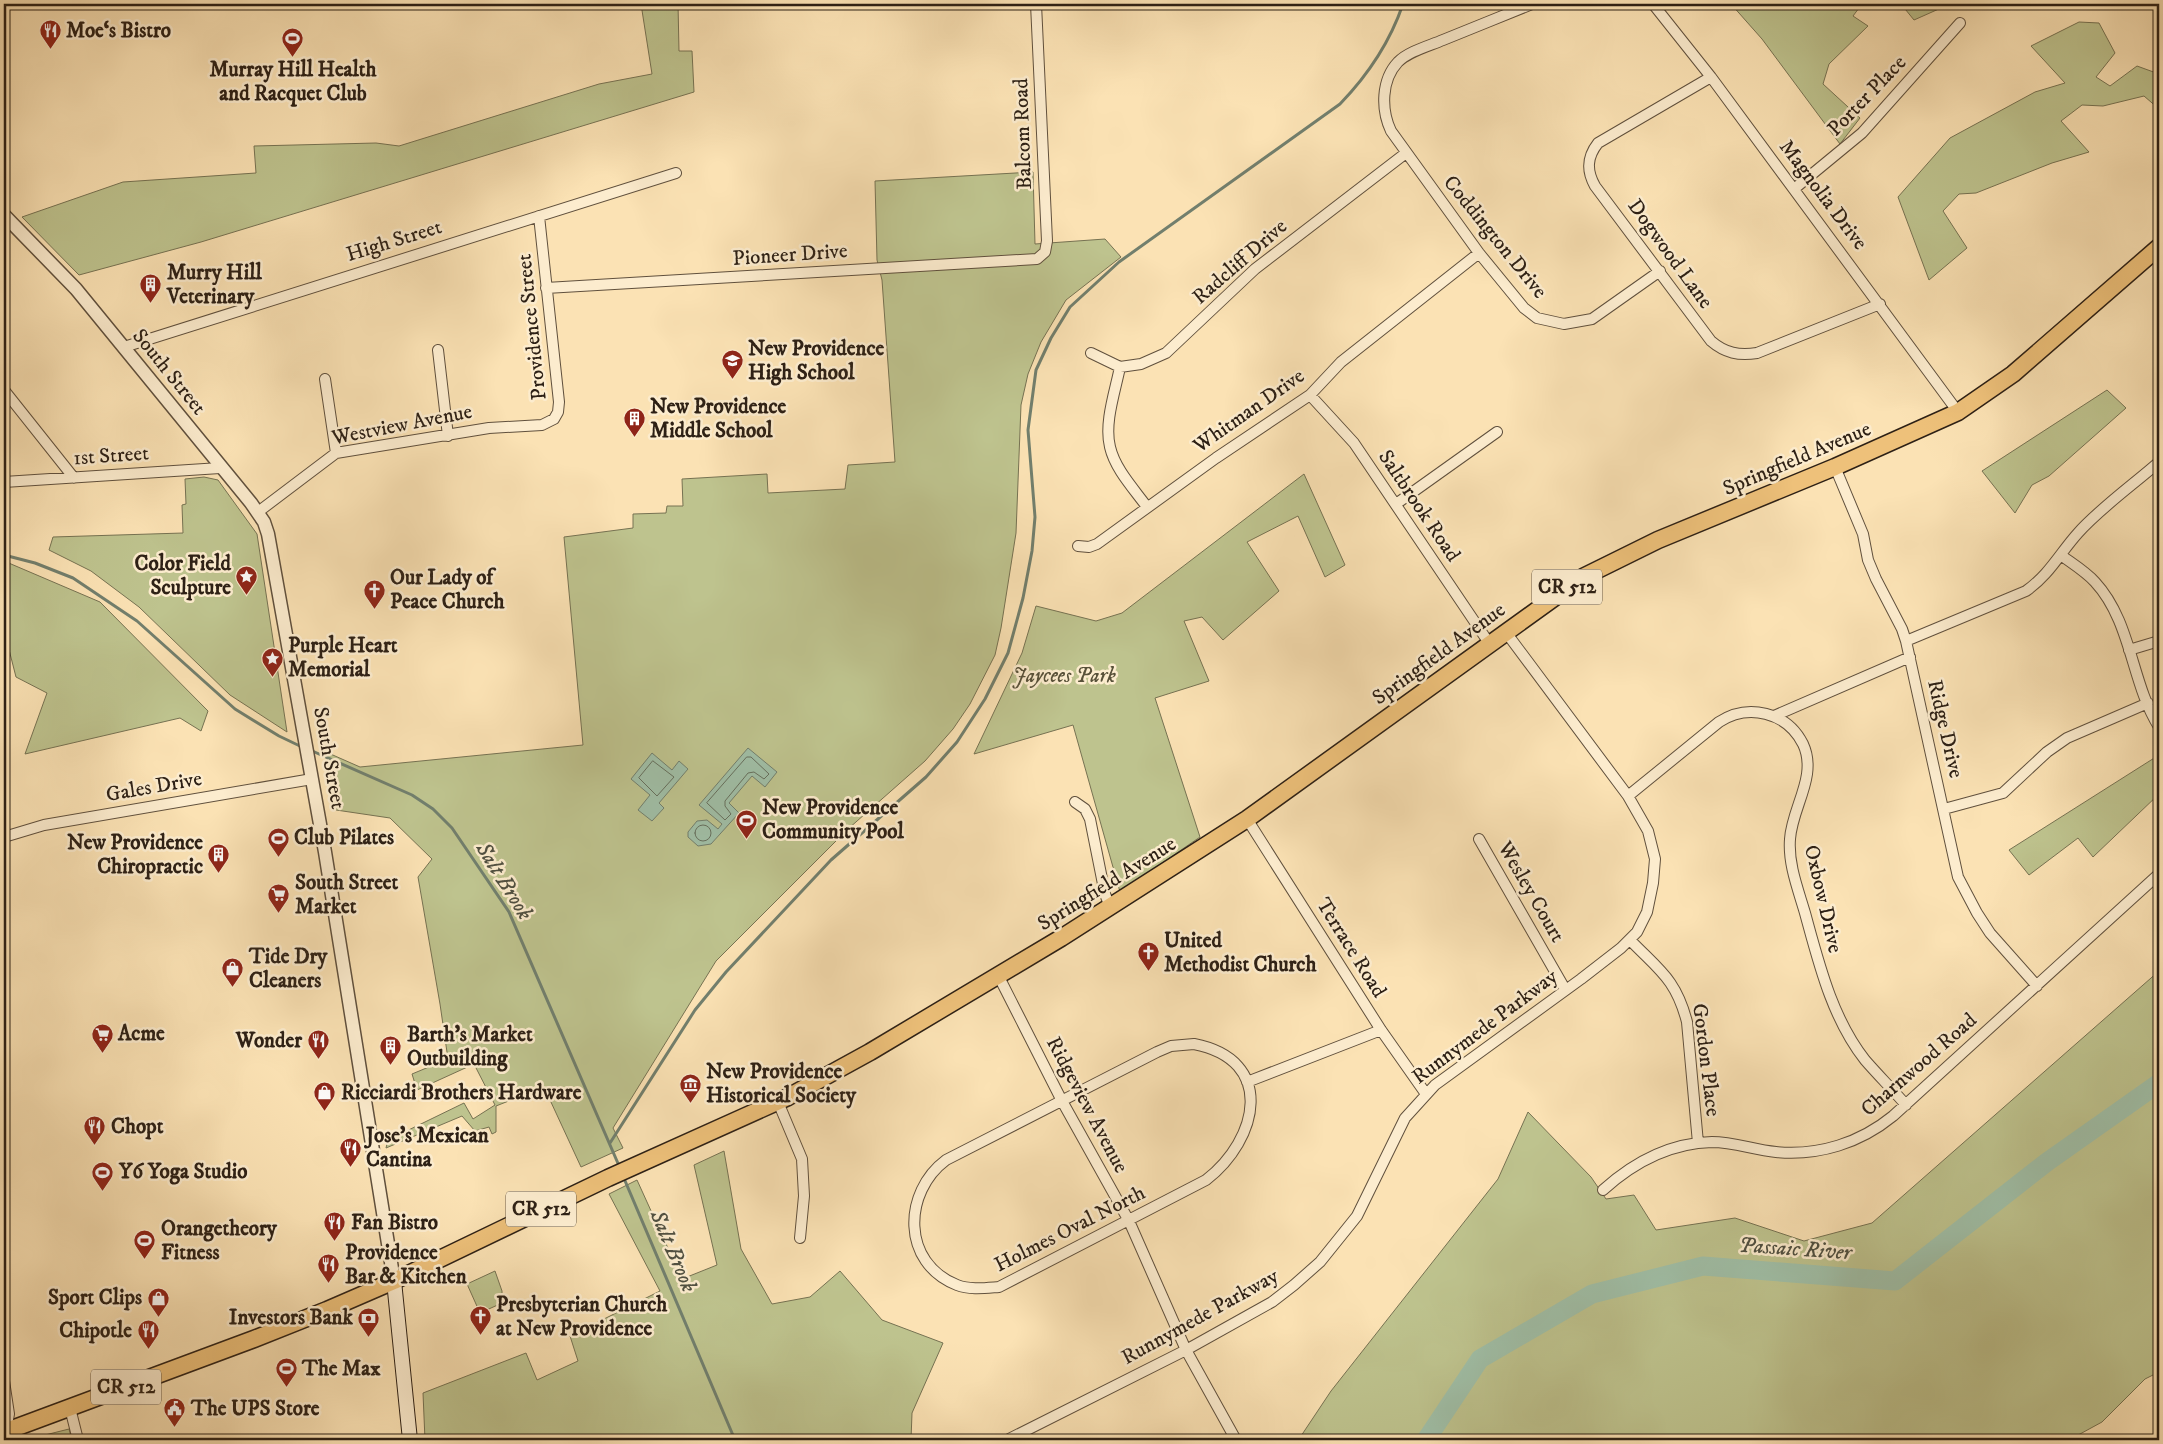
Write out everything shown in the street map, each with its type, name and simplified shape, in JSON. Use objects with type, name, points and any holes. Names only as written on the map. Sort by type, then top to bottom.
[{"type":"main road","name":"Springfield Avenue","points":[[4,1430],[70,1408],[254,1340],[394,1281],[608,1178],[778,1102],[870,1052],[1110,907],[1247,819],[1505,631],[1583,577],[1633,551],[1836,467],[1958,412],[2013,374],[2159,247]]},
{"type":"main road","points":[[394,1281],[410,1440]]},
{"type":"street","name":"Balcom Road","points":[[1036,4],[1047,241],[1045,252],[1037,259]]},
{"type":"street","name":"Coddington Drive","points":[[1532,4],[1405,57],[1398,62],[1389,77],[1384,104],[1391,131],[1479,253],[1524,308],[1537,318],[1555,323],[1573,324],[1592,319],[1660,272]]},
{"type":"street","name":"Magnolia Drive","points":[[1653,4],[1711,77],[1958,412]]},
{"type":"street","name":"Porter Place","points":[[1794,189],[1862,133],[1960,22]]},
{"type":"street","name":"Dogwood Lane","points":[[1711,77],[1606,137],[1592,151],[1588,170],[1595,186],[1710,341],[1727,352],[1737,354],[1757,353],[1880,304]]},
{"type":"street","name":"Radcliff Drive","points":[[1120,367],[1141,364],[1166,352],[1255,269],[1406,153]]},
{"type":"street","name":"High Street","points":[[124,347],[676,173]]},
{"type":"street","name":"South Street","points":[[4,215],[76,289],[220,468],[258,512],[268,534],[312,775],[394,1281]]},
{"type":"street","name":"Providence Street","points":[[539,216],[559,408],[554,420],[542,425]]},
{"type":"street","name":"Whitman Drive","points":[[1078,546],[1089,547],[1097,544],[1147,506],[1310,395],[1342,362],[1479,253]]},
{"type":"street","name":"Pioneer Drive","points":[[546,288],[1037,259]]},
{"type":"street","points":[[438,350],[448,436]]},
{"type":"street","points":[[1091,353],[1120,367],[1110,423],[1110,449],[1118,465],[1147,506]]},
{"type":"street","points":[[325,379],[336,453]]},
{"type":"street","points":[[4,390],[74,478]]},
{"type":"street","name":"Saltbrook Road","points":[[1310,395],[1354,443],[1489,643]]},
{"type":"street","name":"Westview Avenue","points":[[258,512],[336,453],[489,428],[542,425]]},
{"type":"street","points":[[1396,504],[1497,432]]},
{"type":"street","points":[[1906,641],[2026,591],[2037,583],[2062,556],[2078,533],[2159,462]]},
{"type":"street","name":"Ridge Drive","points":[[1836,467],[1863,534],[1868,560],[1902,628],[1906,641],[1958,877],[1976,913],[2037,986]]},
{"type":"street","name":"1st Street","points":[[4,482],[220,468]]},
{"type":"street","points":[[2062,556],[2095,582],[2115,613],[2148,704],[2159,727]]},
{"type":"street","name":"Runnymede Parkway","points":[[1007,1440],[1186,1350],[1272,1302],[1320,1262],[1357,1216],[1405,1118],[1434,1085],[1565,989],[1630,940],[1637,932],[1650,902],[1655,859],[1648,831],[1628,796],[1505,631]]},
{"type":"street","points":[[2129,650],[2159,640]]},
{"type":"street","points":[[1774,716],[1910,657]]},
{"type":"street","points":[[1944,808],[2002,793],[2047,752],[2067,738],[2148,704]]},
{"type":"street","name":"Oxbow Drive","points":[[1628,796],[1724,719],[1746,712],[1758,712],[1774,716],[1790,726],[1797,735],[1807,756],[1807,780],[1793,817],[1790,853],[1791,866],[1826,986],[1865,1060],[1906,1105]]},
{"type":"street","name":"Gales Drive","points":[[4,837],[44,825],[312,775]]},
{"type":"street","points":[[1075,802],[1085,809],[1090,819],[1105,894],[1110,907]]},
{"type":"street","name":"Terrace Road","points":[[1247,819],[1381,1030],[1426,1094]]},
{"type":"street","name":"Wesley Court","points":[[1479,839],[1565,989]]},
{"type":"street","name":"Charnwood Road","points":[[1602,1190],[1624,1171],[1649,1157],[1679,1146],[1698,1143],[1727,1143],[1792,1153],[1825,1150],[1840,1146],[1871,1132],[1906,1105],[2159,874]]},
{"type":"street","name":"Gordon Place","points":[[1630,940],[1669,980],[1677,990],[1682,1004],[1687,1022],[1698,1143]]},
{"type":"street","name":"Ridgeview Avenue","points":[[998,975],[1062,1101],[1128,1220],[1186,1350],[1236,1440]]},
{"type":"street","points":[[1062,1101],[1157,1052],[1182,1044],[1201,1045],[1226,1054],[1241,1068],[1247,1082],[1381,1030]]},
{"type":"street","name":"Holmes Oval North","points":[[1062,1101],[946,1160],[935,1168],[920,1192],[914,1206],[914,1235],[928,1262],[939,1274],[956,1284],[980,1289],[999,1287],[1206,1180],[1223,1165],[1240,1143],[1250,1118],[1252,1098],[1247,1082]]},
{"type":"street","points":[[778,1102],[802,1159],[804,1196],[800,1238]]},
{"type":"street","points":[[4,1381],[9,1414],[4,1430]]},
{"type":"street","points":[[70,1408],[78,1440]]},
{"type":"green space","points":[[641,4],[678,4],[679,51],[692,51],[694,92],[201,242],[79,275],[22,217],[123,182],[256,173],[254,146],[376,143],[399,146],[599,84],[652,74]]},
{"type":"green space","points":[[1731,4],[1862,4],[1853,16],[1868,26],[1829,64],[1823,84],[1860,118],[1840,144],[1762,39]]},
{"type":"green space","points":[[1901,4],[1950,4],[1914,20]]},
{"type":"green space","points":[[2079,22],[2099,23],[2115,53],[2096,77],[2110,86],[2137,66],[2159,74],[2159,109],[2144,96],[2103,106],[2082,105],[2061,121],[2089,152],[2052,163],[1976,193],[1959,194],[1943,211],[1967,248],[1929,280],[1898,197],[1950,138],[2035,92],[2065,83],[2031,46]]},
{"type":"green space","points":[[1033,172],[1035,244],[1105,239],[1121,257],[1066,300],[1041,342],[1028,374],[1021,405],[1016,533],[1001,628],[995,655],[970,704],[953,729],[925,761],[848,829],[716,961],[613,1128],[623,1148],[581,1167],[544,1087],[496,1106],[496,1132],[492,1134],[489,1127],[475,1131],[462,1116],[386,1148],[388,1140],[464,1103],[473,1119],[495,1105],[474,1064],[417,1090],[412,1074],[448,1059],[418,877],[432,859],[390,818],[336,810],[326,752],[360,767],[583,745],[564,537],[633,528],[633,514],[666,513],[667,506],[683,506],[682,479],[767,474],[768,493],[845,489],[848,465],[895,462],[882,280],[877,260],[875,181]]},
{"type":"green space","points":[[2107,390],[2126,408],[2049,476],[2032,485],[2015,513],[1982,471]]},
{"type":"green space","name":"Jaycees Park","points":[[1304,474],[1345,565],[1325,577],[1298,516],[1247,542],[1279,591],[1223,640],[1202,617],[1184,621],[1209,681],[1155,698],[1200,837],[1120,892],[1073,725],[974,754],[1022,653],[1036,606],[1096,621],[1122,613]]},
{"type":"green space","points":[[204,477],[218,480],[257,534],[287,732],[230,695],[139,607],[91,571],[49,550],[53,537],[183,533],[182,505],[186,504],[185,479]]},
{"type":"green space","points":[[4,561],[100,602],[208,711],[201,731],[180,718],[25,754],[47,693],[16,677],[4,630]]},
{"type":"green space","points":[[2159,755],[2159,794],[2093,857],[2078,838],[2029,875],[2009,850]]},
{"type":"green space","points":[[2159,971],[2159,1372],[2145,1379],[2102,1422],[2069,1440],[1306,1440],[1301,1436],[1331,1391],[1498,1179],[1528,1112],[1591,1177],[1606,1199],[1634,1195],[1656,1230],[1735,1218],[1804,1241],[1872,1223]]},
{"type":"green space","points":[[724,1151],[741,1249],[772,1304],[810,1297],[840,1271],[882,1320],[943,1343],[912,1413],[911,1440],[425,1440],[423,1393],[526,1353],[537,1380],[578,1361],[570,1336],[660,1291],[609,1194],[637,1180],[682,1279],[717,1265],[694,1165]]},
{"type":"green space","points":[[495,1271],[502,1291],[502,1303],[480,1313],[467,1284]]},
{"type":"green space","points":[[69,1429],[72,1440],[25,1440]]},
{"type":"water","points":[[748,748],[777,772],[765,787],[752,776],[729,803],[739,813],[711,844],[698,846],[688,837],[688,832],[697,821],[707,820],[718,829],[722,824],[699,805]]},
{"type":"water","points":[[652,753],[672,770],[679,761],[688,769],[659,803],[664,808],[652,821],[638,810],[650,795],[631,779]]},
{"type":"waterway","points":[[610,1143],[695,1010],[726,972],[831,860],[926,777],[957,742],[985,699],[1008,653],[1023,598],[1032,551],[1035,517],[1028,430],[1036,370],[1051,338],[1070,307],[1119,262],[1340,104],[1369,70],[1385,45],[1403,4]]},
{"type":"waterway","name":"Salt Brook","points":[[4,555],[35,563],[73,578],[137,621],[235,709],[279,736],[302,747]]},
{"type":"waterway","name":"Salt Brook","points":[[310,750],[412,795],[433,809],[452,828],[509,912],[620,1168]]},
{"type":"waterway","name":"Passaic River","points":[[1426,1440],[1480,1359],[1592,1294],[1703,1266],[1895,1281],[2047,1162],[2159,1083]]},
{"type":"waterway","name":"Salt Brook","points":[[623,1176],[735,1440]]},
{"type":"place","name":"Moe‘s Bistro","points":[[50,50]]},
{"type":"place","name":"Murray Hill Health and Racquet Club","points":[[293,57]]},
{"type":"place","name":"Murry Hill Veterinary","points":[[151,304]]},
{"type":"place","name":"New Providence High School","points":[[732,380]]},
{"type":"place","name":"New Providence Middle School","points":[[634,438]]},
{"type":"place","name":"Color Field Sculpture","points":[[247,595]]},
{"type":"place","name":"Our Lady of Peace Church","points":[[374,609]]},
{"type":"place","name":"Purple Heart Memorial","points":[[272,677]]},
{"type":"place","name":"New Providence Community Pool","points":[[746,839]]},
{"type":"place","name":"Club Pilates","points":[[278,857]]},
{"type":"place","name":"New Providence Chiropractic","points":[[219,874]]},
{"type":"place","name":"South Street Market","points":[[279,914]]},
{"type":"place","name":"United Methodist Church","points":[[1148,972]]},
{"type":"place","name":"Tide Dry Cleaners","points":[[233,988]]},
{"type":"place","name":"Acme","points":[[102,1053]]},
{"type":"place","name":"Wonder","points":[[318,1060]]},
{"type":"place","name":"Barth's Market Outbuilding","points":[[391,1066]]},
{"type":"place","name":"New Providence Historical Society","points":[[690,1103]]},
{"type":"place","name":"Ricciardi Brothers Hardware","points":[[325,1112]]},
{"type":"place","name":"Chopt","points":[[95,1146]]},
{"type":"place","name":"Jose's Mexican Cantina","points":[[350,1167]]},
{"type":"place","name":"Y6 Yoga Studio","points":[[103,1191]]},
{"type":"place","name":"Fan Bistro","points":[[335,1242]]},
{"type":"place","name":"Orangetheory Fitness","points":[[145,1260]]},
{"type":"place","name":"Providence Bar & Kitchen","points":[[329,1284]]},
{"type":"place","name":"Sport Clips","points":[[158,1317]]},
{"type":"place","name":"Presbyterian Church at New Providence","points":[[480,1336]]},
{"type":"place","name":"Investors Bank","points":[[369,1337]]},
{"type":"place","name":"Chipotle","points":[[148,1350]]},
{"type":"place","name":"The Max","points":[[286,1388]]},
{"type":"place","name":"The UPS Store","points":[[175,1428]]}]
